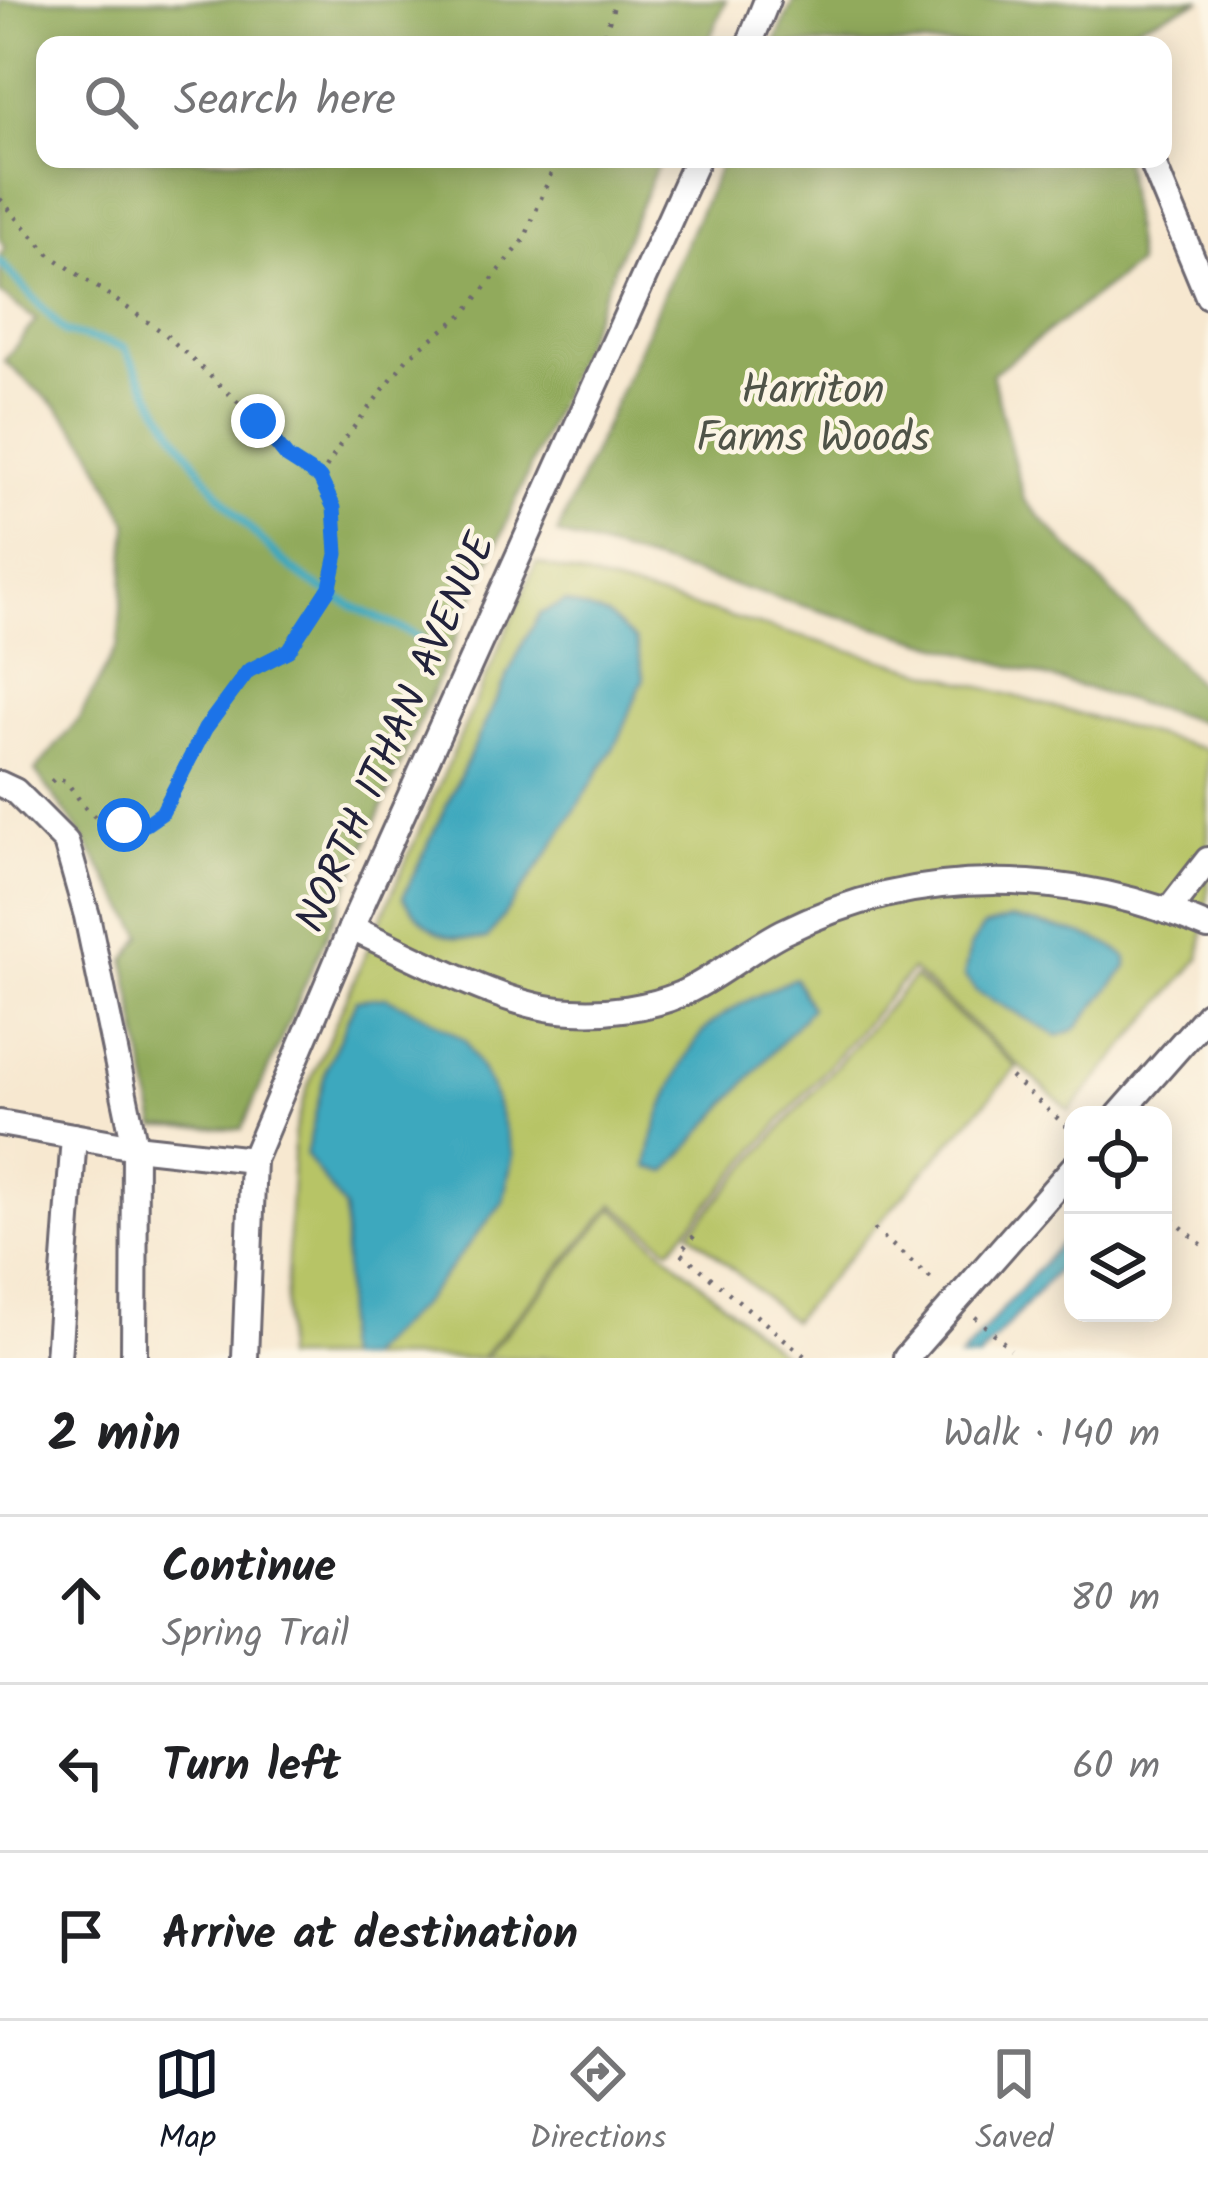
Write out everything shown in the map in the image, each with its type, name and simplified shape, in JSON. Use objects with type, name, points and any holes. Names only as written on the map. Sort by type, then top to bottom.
[{"type":"street","points":[[752,36],[766,0]]},
{"type":"street","name":"NORTH ITHAN AVENUE","points":[[245,1358],[254,1160],[351,928],[694,168]]},
{"type":"street","points":[[1154,168],[1208,296]]},
{"type":"street","points":[[0,784],[15,791],[66,842],[87,916],[135,1147],[134,1358]]},
{"type":"street","points":[[1168,910],[1208,860]]},
{"type":"street","points":[[351,928],[523,1004],[572,1012],[624,1009],[680,994],[783,932],[905,890],[976,881],[1048,881],[1114,893],[1208,927]]},
{"type":"street","points":[[1127,1106],[1208,1014]]},
{"type":"street","points":[[0,1124],[135,1147],[254,1160]]},
{"type":"street","points":[[58,1358],[74,1136]]},
{"type":"street","points":[[906,1358],[1064,1178]]},
{"type":"path","points":[[604,36],[616,0]]},
{"type":"path","points":[[320,478],[409,356],[465,313],[524,241],[553,168]]},
{"type":"path","points":[[0,199],[50,255],[164,333],[258,421],[287,457],[320,478],[334,508],[337,554],[330,587],[316,612],[289,650],[248,671],[205,729],[162,813],[146,824],[100,821],[66,781],[55,778],[28,805]]},
{"type":"path","points":[[1010,1077],[1064,1124]]},
{"type":"path","points":[[1172,1219],[1208,1250]]},
{"type":"path","points":[[874,1229],[946,1292]]},
{"type":"path","points":[[694,1236],[680,1252],[807,1358]]},
{"type":"path","points":[[968,1311],[1012,1349]]},
{"type":"green space","points":[[0,0],[726,0],[711,36],[36,36],[36,168],[656,168],[242,1129],[156,1127],[125,960],[143,936],[76,827],[35,771],[78,720],[118,645],[128,523],[89,445],[57,407],[4,361],[36,320],[0,293],[0,255],[5,248],[0,238]]},
{"type":"green space","points":[[794,0],[1202,0],[1110,36],[778,36]]},
{"type":"green space","name":"Harriton Farms Woods","points":[[719,168],[1125,168],[1137,264],[992,374],[1024,500],[1208,694],[1208,724],[557,534]]},
{"type":"green space","points":[[536,563],[1208,750],[1208,893],[1200,958],[1074,1106],[1064,1106],[912,970],[670,1249],[614,1204],[481,1358],[283,1358],[294,1134],[308,1086]]},
{"type":"green space","points":[[914,977],[1017,1067],[792,1321],[690,1232]]},
{"type":"green space","points":[[614,1208],[787,1358],[484,1358]]},
{"type":"water","points":[[565,602],[608,616],[636,641],[644,678],[619,739],[547,855],[487,939],[448,936],[420,919],[403,897],[524,641],[540,614]]},
{"type":"water","points":[[1010,919],[1087,936],[1127,958],[1127,967],[1076,1029],[1058,1036],[976,991],[964,976],[970,947],[983,927]]},
{"type":"water","points":[[795,978],[811,1008],[667,1172],[648,1167],[670,1090],[702,1034],[732,1010]]},
{"type":"water","points":[[386,997],[465,1040],[492,1089],[513,1155],[503,1202],[422,1303],[364,1358],[345,1358],[341,1346],[345,1209],[306,1155],[326,1069],[356,1000]]},
{"type":"water","points":[[1064,1239],[1064,1262],[979,1358],[960,1358]]},
{"type":"waterway","points":[[0,262],[65,332],[124,347],[197,464],[264,544],[335,597],[419,637]]},
{"type":"route","points":[[124,825],[146,824],[162,813],[205,729],[248,671],[289,650],[330,587],[337,554],[334,508],[320,478],[287,457],[258,421]]}]
